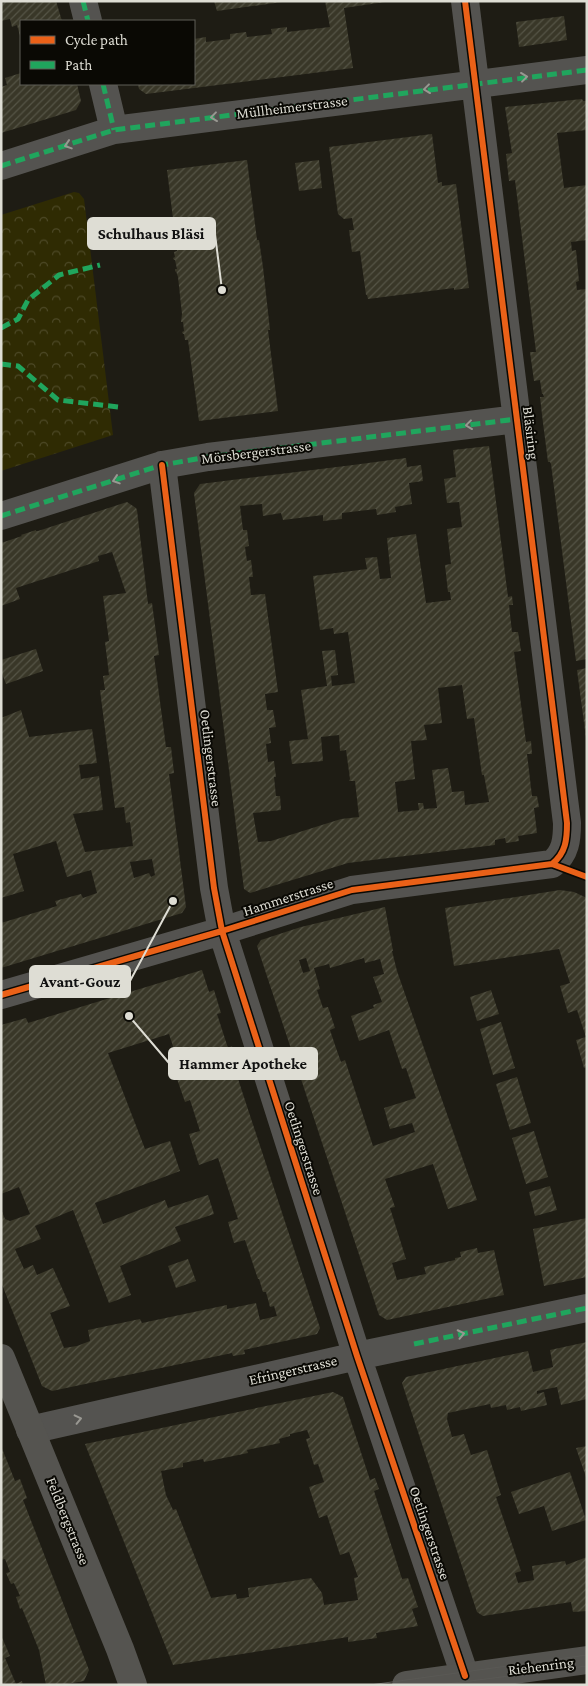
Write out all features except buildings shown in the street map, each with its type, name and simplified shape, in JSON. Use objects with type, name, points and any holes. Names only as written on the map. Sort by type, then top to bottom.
[{"type":"main road","name":"Feldbergstrasse","points":[[1,1358],[117,1640],[133,1685]]},
{"type":"main road","name":"Riehenring","points":[[406,1685],[587,1660]]},
{"type":"street","points":[[83,1],[88,20]]},
{"type":"street","name":"Bläsiring","points":[[465,1],[568,823],[564,849],[560,858],[552,864]]},
{"type":"street","name":"Müllheimerstrasse","points":[[1,166],[114,130],[587,70]]},
{"type":"street","points":[[103,85],[114,130]]},
{"type":"street","name":"Mörsbergerstrasse","points":[[1,516],[162,465],[517,420]]},
{"type":"street","name":"Oetlingerstrasse","points":[[162,465],[214,888],[222,931],[357,1356],[465,1676]]},
{"type":"street","name":"Hammerstrasse","points":[[1,995],[222,931],[352,890],[552,864]]},
{"type":"street","name":"Efringerstrasse","points":[[30,1430],[357,1356],[587,1308]]},
{"type":"green space","points":[[74,192],[79,193],[84,199],[113,435],[1,471],[1,215]]},
{"type":"tram line","points":[[370,1685],[587,1655]]},
{"type":"tram line","points":[[439,1685],[587,1666]]},
{"type":"marked path","points":[[83,1],[88,20]]},
{"type":"marked path","points":[[1,166],[114,130],[587,70]]},
{"type":"marked path","points":[[103,85],[114,130]]},
{"type":"marked path","points":[[1,328],[18,319],[28,300],[59,275],[100,265]]},
{"type":"marked path","points":[[1,364],[18,366],[58,400],[118,407]]},
{"type":"marked path","points":[[1,516],[162,465],[208,457],[517,419]]},
{"type":"marked path","points":[[414,1344],[587,1308]]},
{"type":"cycle path","points":[[465,1],[567,823],[565,845],[557,860],[552,864]]},
{"type":"cycle path","points":[[162,465],[214,888],[222,931],[357,1356],[465,1676]]},
{"type":"cycle path","points":[[1,995],[222,931],[352,890],[552,864],[587,877]]},
{"type":"place","name":"Schulhaus Bläsi","points":[[222,290]]},
{"type":"place","name":"Avant-Gouz","points":[[173,901]]},
{"type":"place","name":"Hammer Apotheke","points":[[129,1016]]}]
